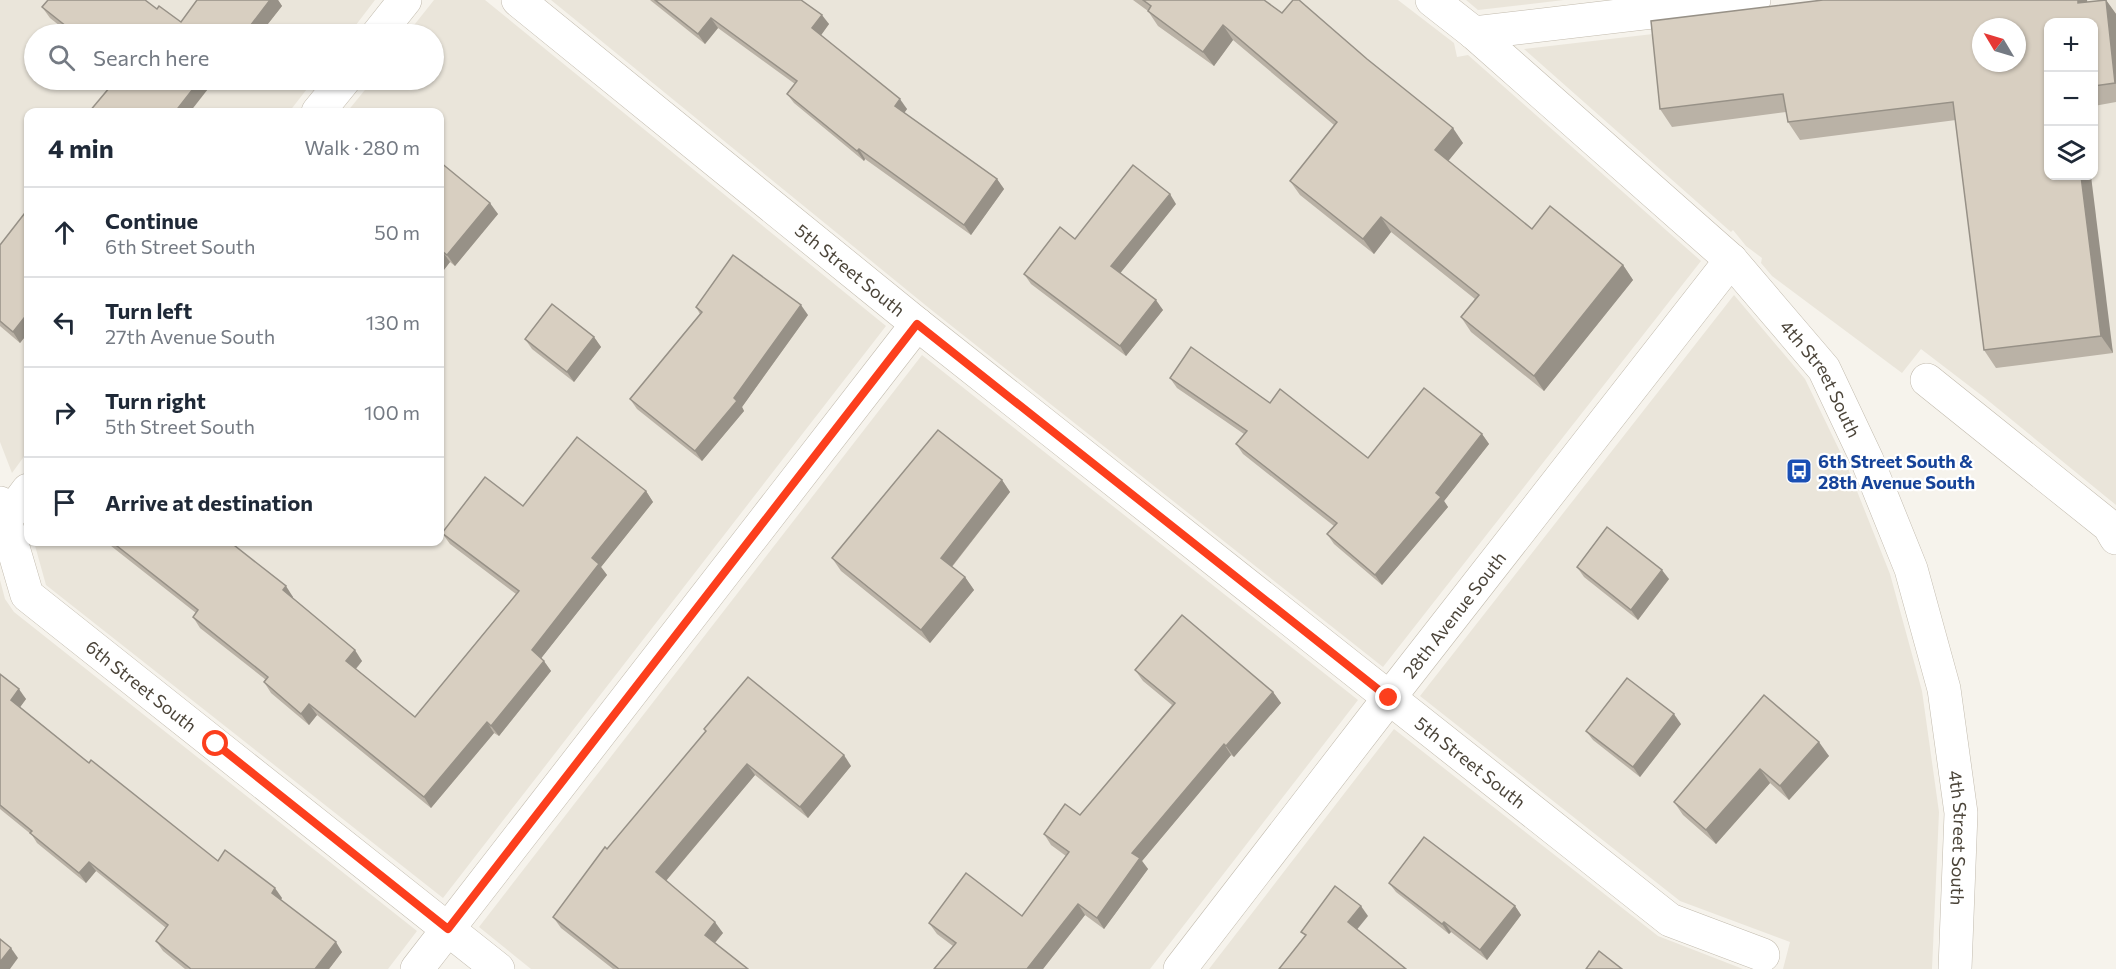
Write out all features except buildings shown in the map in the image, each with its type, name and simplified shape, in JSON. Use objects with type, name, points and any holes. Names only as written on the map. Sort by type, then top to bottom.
[{"type":"street","points":[[386,24],[405,0]]},
{"type":"street","name":"5th Street South","points":[[518,0],[917,324],[1670,920],[1763,955]]},
{"type":"street","name":"4th Street South","points":[[1432,0],[1474,33],[1731,260],[1824,369],[1867,460],[1911,569],[1944,689],[1961,813],[1955,969]]},
{"type":"street","points":[[1474,33],[1754,0]]},
{"type":"street","points":[[321,108],[336,90]]},
{"type":"street","name":"28th Avenue South","points":[[1180,969],[1731,260]]},
{"type":"street","points":[[417,969],[917,324]]},
{"type":"street","points":[[1926,380],[2109,526],[2116,538]]},
{"type":"street","points":[[2,517],[24,494]]},
{"type":"street","name":"6th Street South","points":[[2,517],[27,595],[498,969]]},
{"type":"shaded area","points":[[0,0],[375,0],[357,24],[24,24],[24,90],[306,90],[292,108],[24,108],[24,456],[12,473],[0,442]]},
{"type":"shaded area","points":[[434,0],[485,0],[886,326],[443,898],[46,585],[35,546],[444,546],[444,108],[350,108],[365,90],[444,90],[444,24],[415,24]]},
{"type":"shaded area","points":[[551,0],[1398,0],[1454,43],[1457,57],[1468,55],[1701,261],[1383,667],[929,308]]},
{"type":"shaded area","points":[[1466,0],[1564,0],[1478,10]]},
{"type":"shaded area","points":[[1944,0],[2116,0],[2116,505],[1921,349],[1902,373],[1772,276],[1761,263],[1762,258],[1746,246],[1733,230],[1731,232],[1524,49]]},
{"type":"shaded area","points":[[1734,295],[1805,379],[1847,466],[1890,574],[1922,691],[1939,812],[1932,969],[1783,969],[1790,942],[1680,901],[1420,696]]},
{"type":"shaded area","points":[[922,355],[1358,700],[1150,969],[531,969],[479,927]]},
{"type":"shaded area","points":[[0,580],[5,599],[14,612],[417,931],[388,969],[0,969]]},
{"type":"shaded area","points":[[1394,729],[1658,936],[1743,969],[1209,969]]},
{"type":"place","name":"6th Street South & 28th Avenue South","points":[[1799,471]]},
{"type":"route","points":[[216,744],[448,929],[917,324],[1389,698]]}]
